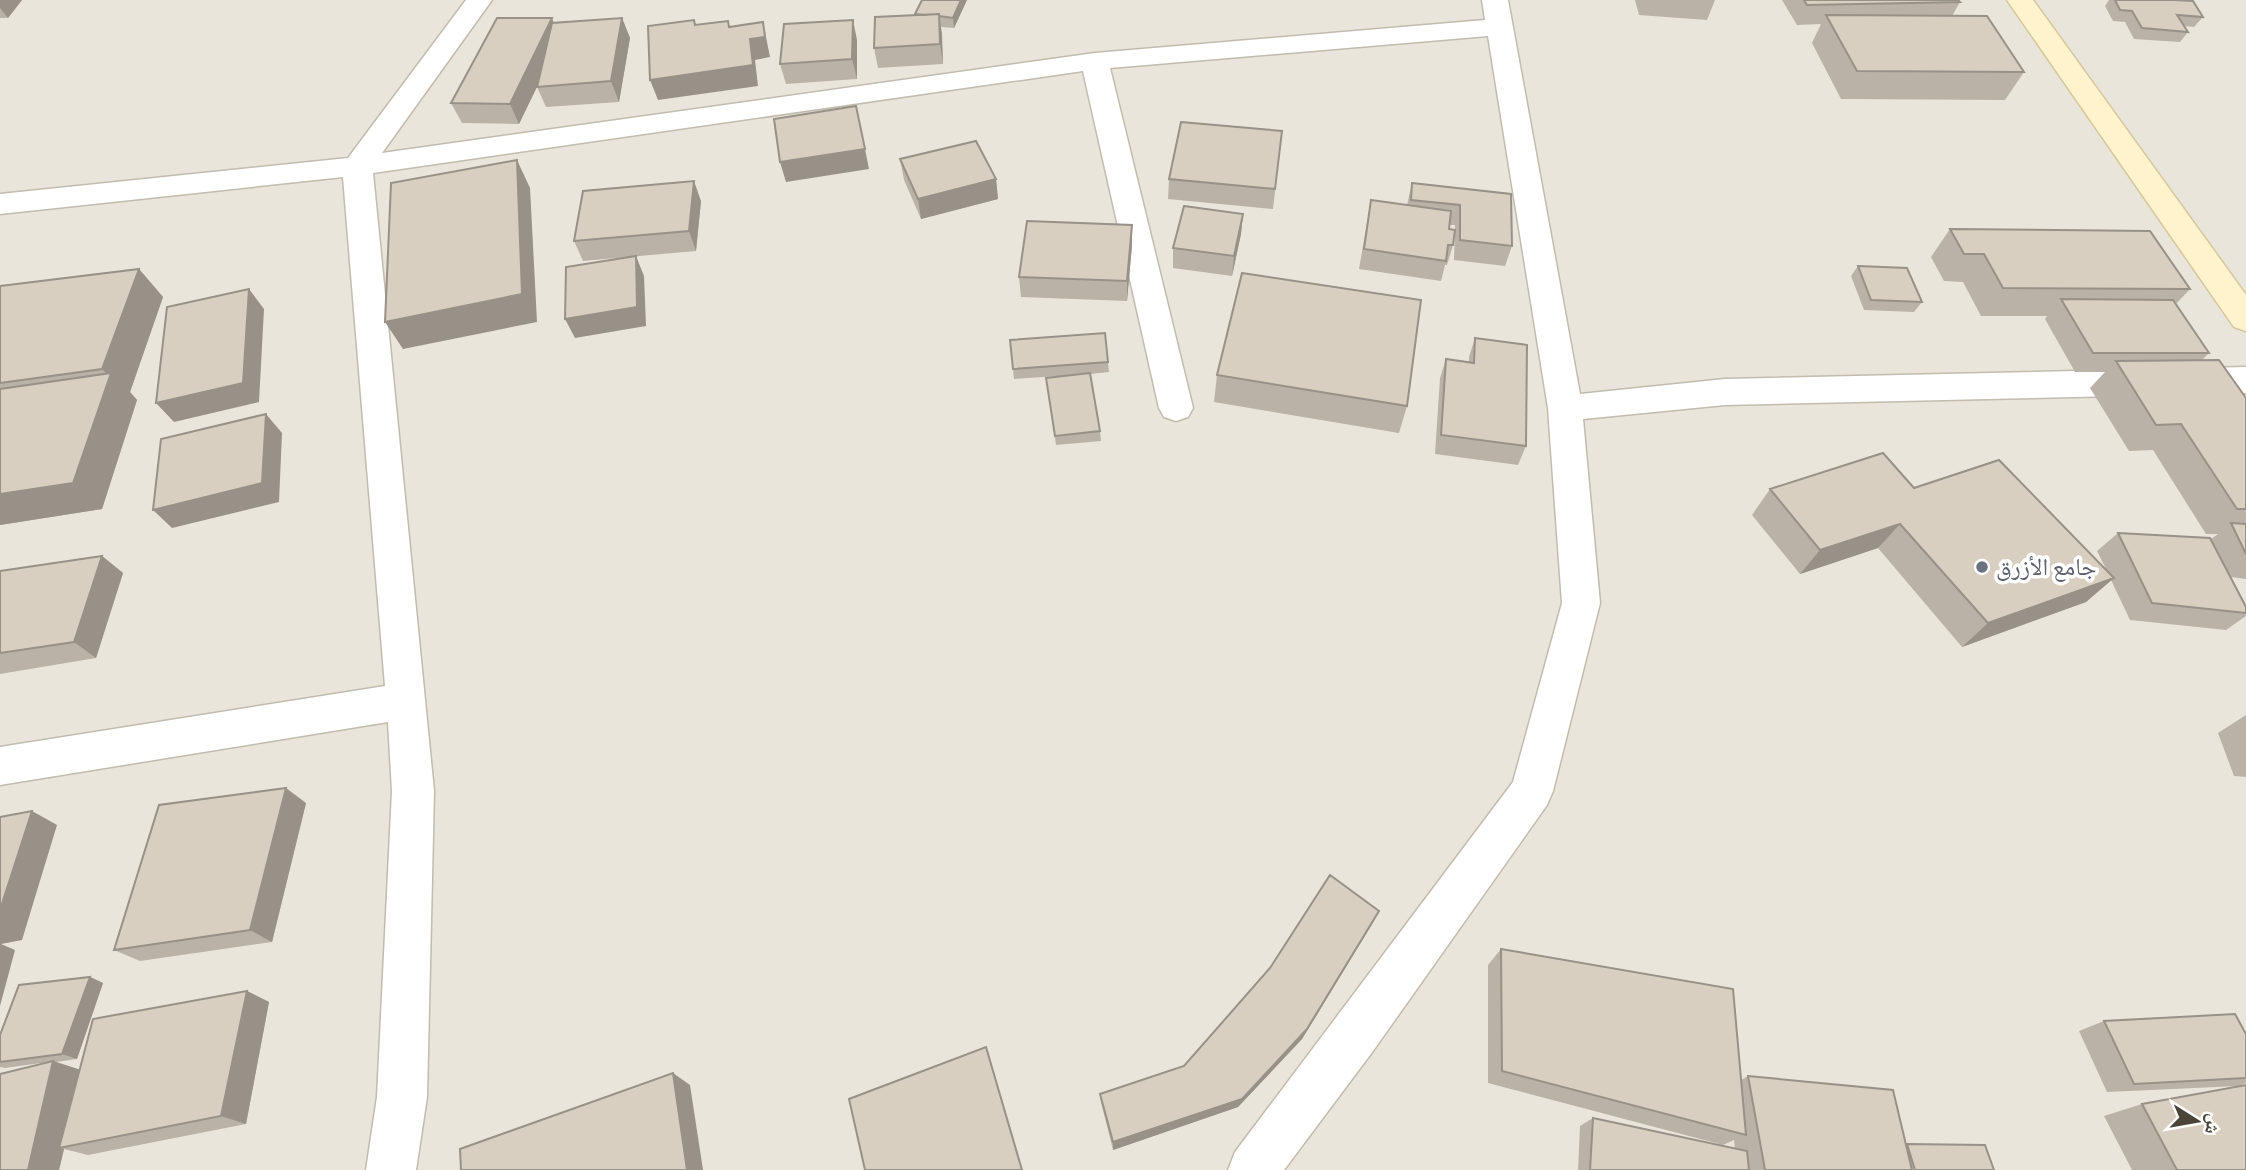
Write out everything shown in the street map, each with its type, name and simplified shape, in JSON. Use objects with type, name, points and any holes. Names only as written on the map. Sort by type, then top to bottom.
[{"type":"street","points":[[391,1170],[402,1097],[412,791],[407,701],[357,166],[479,0]]},
{"type":"street","points":[[2020,0],[2246,318]]},
{"type":"street","points":[[0,204],[357,166],[1095,61],[1497,13],[1565,408],[1581,603],[1532,791],[1254,1170]]},
{"type":"street","points":[[1095,61],[1176,408]]},
{"type":"street","points":[[1565,408],[1725,392],[2246,380]]},
{"type":"street","points":[[0,766],[407,701]]},
{"type":"shaded area","points":[[0,0],[2246,0],[2246,1170],[0,1170]]},
{"type":"building","points":[[922,0],[961,0],[953,18],[939,14],[915,14]]},
{"type":"building","points":[[1804,0],[1958,0],[1960,2],[1807,5]]},
{"type":"building","points":[[2115,0],[2193,1],[2203,17],[2177,15],[2188,32],[2142,28],[2132,11],[2120,10]]},
{"type":"building","points":[[939,14],[940,44],[874,48],[875,17]]},
{"type":"building","points":[[1826,15],[1987,16],[2024,72],[1857,71]]},
{"type":"building","points":[[497,18],[552,18],[510,104],[451,103]]},
{"type":"building","points":[[622,18],[611,81],[537,87],[552,23]]},
{"type":"building","points":[[694,20],[695,25],[728,21],[729,27],[763,22],[765,37],[750,39],[753,65],[650,80],[648,26]]},
{"type":"building","points":[[853,20],[852,59],[780,64],[784,24]]},
{"type":"building","points":[[856,106],[865,149],[780,162],[774,119]]},
{"type":"building","points":[[1181,122],[1282,131],[1275,189],[1169,179]]},
{"type":"building","points":[[976,141],[996,179],[918,199],[900,159]]},
{"type":"building","points":[[517,160],[522,294],[385,322],[391,183]]},
{"type":"building","points":[[694,181],[689,231],[574,241],[583,191]]},
{"type":"building","points":[[1412,183],[1511,194],[1512,246],[1460,240],[1460,205],[1411,200]]},
{"type":"building","points":[[1371,200],[1451,211],[1449,229],[1455,230],[1453,245],[1448,245],[1446,261],[1364,249]]},
{"type":"building","points":[[1184,206],[1243,214],[1234,256],[1173,248]]},
{"type":"building","points":[[1027,221],[1132,225],[1127,281],[1019,277]]},
{"type":"building","points":[[1950,229],[2150,231],[2190,289],[2003,288],[1984,254],[1964,254]]},
{"type":"building","points":[[636,256],[637,307],[565,319],[566,267]]},
{"type":"building","points":[[1858,266],[1907,268],[1922,302],[1871,300]]},
{"type":"building","points":[[139,269],[102,369],[0,383],[0,286]]},
{"type":"building","points":[[1242,273],[1421,300],[1407,406],[1217,375]]},
{"type":"building","points":[[249,289],[243,383],[156,403],[167,307]]},
{"type":"building","points":[[2061,299],[2173,300],[2209,353],[2093,353]]},
{"type":"building","points":[[1105,333],[1108,362],[1013,369],[1010,340]]},
{"type":"building","points":[[1475,338],[1527,345],[1526,446],[1441,435],[1446,359],[1474,363]]},
{"type":"building","points":[[2219,360],[2246,398],[2246,509],[2237,509],[2181,424],[2156,425],[2116,361]]},
{"type":"building","points":[[111,373],[73,483],[0,494],[0,389]]},
{"type":"building","points":[[1090,373],[1100,431],[1055,436],[1046,378]]},
{"type":"building","points":[[266,414],[262,483],[153,510],[161,439]]},
{"type":"building","points":[[1883,453],[1914,488],[1999,460],[2114,578],[1988,623],[1900,524],[1820,550],[1770,489]]},
{"type":"building","points":[[2231,523],[2246,524],[2246,554]]},
{"type":"building","points":[[2118,533],[2210,538],[2246,607],[2246,613],[2152,603]]},
{"type":"building","points":[[102,556],[74,642],[0,653],[0,571]]},
{"type":"building","points":[[286,788],[250,930],[114,950],[159,805]]},
{"type":"building","points":[[32,811],[0,910],[0,817]]},
{"type":"building","points":[[1330,875],[1379,911],[1307,1029],[1242,1099],[1113,1142],[1100,1094],[1184,1066],[1270,968]]},
{"type":"building","points":[[1501,949],[1733,989],[1746,1135],[1502,1071]]},
{"type":"building","points":[[90,977],[62,1054],[0,1062],[0,1035],[19,985]]},
{"type":"building","points":[[247,991],[221,1116],[59,1148],[93,1019]]},
{"type":"building","points":[[2235,1014],[2246,1034],[2246,1078],[2134,1084],[2104,1021]]},
{"type":"building","points":[[986,1047],[1022,1170],[865,1170],[849,1099]]},
{"type":"building","points":[[53,1061],[28,1170],[0,1170],[0,1074]]},
{"type":"building","points":[[673,1073],[687,1170],[461,1170],[460,1149]]},
{"type":"building","points":[[1748,1076],[1893,1090],[1912,1170],[1765,1170]]},
{"type":"building","points":[[2246,1085],[2246,1170],[2177,1170],[2142,1104]]},
{"type":"building","points":[[1593,1118],[1747,1151],[1749,1170],[1590,1170]]},
{"type":"building","points":[[1907,1144],[1985,1145],[1994,1170],[1915,1170]]},
{"type":"place","name":"جامع الأزرق","points":[[1982,567]]}]
